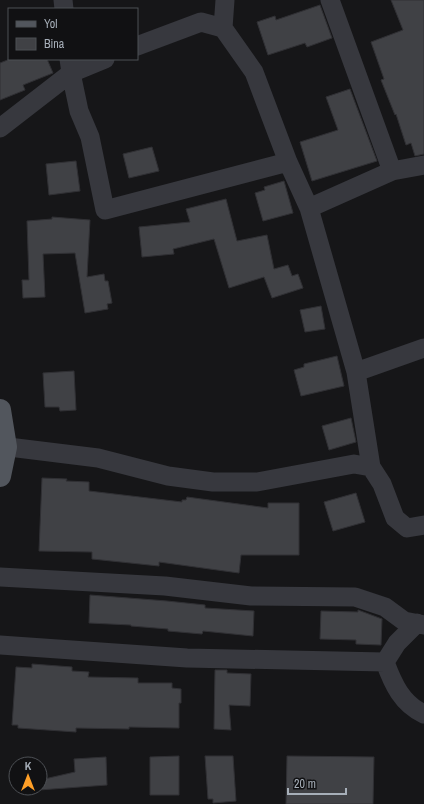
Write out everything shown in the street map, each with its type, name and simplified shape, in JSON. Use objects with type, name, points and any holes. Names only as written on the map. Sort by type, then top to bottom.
[{"type":"main road","points":[[0,410],[3,446],[0,476]]},
{"type":"street","points":[[225,0],[223,28],[254,72],[288,162],[309,208],[356,372],[372,467],[382,484],[395,518],[407,528],[424,525]]},
{"type":"street","points":[[330,0],[392,170]]},
{"type":"street","points":[[138,46],[201,22],[223,28]]},
{"type":"street","points":[[0,128],[70,66],[100,60]]},
{"type":"street","points":[[70,66],[79,111],[90,137],[104,210],[288,162]]},
{"type":"street","points":[[309,208],[392,170],[424,165]]},
{"type":"street","points":[[356,372],[424,348]]},
{"type":"street","points":[[3,446],[98,458],[168,476],[213,482],[257,482],[354,464],[372,467]]},
{"type":"street","points":[[0,577],[165,586],[251,596],[356,598],[385,606],[404,621],[421,624]]},
{"type":"street","points":[[385,662],[397,643],[421,624]]},
{"type":"street","points":[[0,645],[187,658],[385,662]]},
{"type":"street","points":[[385,662],[403,700],[424,714]]},
{"type":"building","points":[[391,0],[424,0],[424,154],[415,156],[411,143],[406,145],[396,114],[395,115],[381,80],[384,79],[371,42],[403,30]]},
{"type":"building","points":[[320,5],[332,38],[307,47],[305,43],[268,55],[257,22],[275,16],[276,20]]},
{"type":"building","points":[[8,60],[47,60],[53,73],[23,85],[25,90],[0,100],[0,63]]},
{"type":"building","points":[[350,89],[377,161],[312,181],[300,142],[338,130],[326,97]]},
{"type":"building","points":[[152,147],[159,171],[129,178],[123,154]]},
{"type":"building","points":[[76,161],[80,191],[49,195],[46,164]]},
{"type":"building","points":[[284,181],[293,213],[263,221],[255,193],[265,190],[264,187]]},
{"type":"building","points":[[226,199],[237,241],[267,235],[274,269],[288,265],[292,276],[298,274],[303,288],[272,298],[264,277],[229,288],[214,239],[173,249],[174,254],[142,257],[139,227],[190,222],[186,209]]},
{"type":"building","points":[[52,217],[90,220],[87,277],[104,274],[105,281],[108,281],[112,303],[107,304],[108,309],[85,313],[75,253],[43,254],[45,297],[23,298],[22,280],[29,280],[27,221],[52,219]]},
{"type":"building","points":[[321,306],[325,329],[305,332],[300,310]]},
{"type":"building","points":[[337,356],[344,386],[301,396],[294,370],[304,367],[304,364]]},
{"type":"building","points":[[74,371],[76,410],[60,411],[59,407],[45,407],[43,373]]},
{"type":"building","points":[[351,418],[356,442],[329,450],[322,426]]},
{"type":"building","points":[[42,478],[89,482],[89,491],[182,502],[182,500],[186,500],[187,497],[268,508],[268,503],[299,503],[299,555],[241,555],[239,573],[159,562],[159,566],[92,559],[92,552],[39,551]]},
{"type":"building","points":[[356,493],[365,522],[333,531],[324,502]]},
{"type":"building","points":[[90,595],[205,605],[205,608],[254,611],[253,636],[203,631],[202,634],[168,631],[168,629],[131,625],[89,623]]},
{"type":"building","points":[[358,610],[382,619],[381,645],[356,644],[356,640],[320,639],[321,611],[358,612]]},
{"type":"building","points":[[32,664],[72,667],[72,671],[89,672],[88,677],[138,678],[138,683],[172,683],[172,688],[181,689],[181,703],[179,703],[179,728],[76,728],[76,732],[18,728],[18,725],[12,725],[16,667],[32,668]]},
{"type":"building","points":[[215,670],[227,670],[227,673],[251,674],[250,706],[229,705],[231,730],[214,729]]},
{"type":"building","points":[[179,756],[179,795],[150,795],[150,757]]},
{"type":"building","points":[[205,756],[233,756],[236,801],[213,803],[213,799],[208,799]]},
{"type":"building","points":[[287,756],[374,757],[373,804],[286,804]]},
{"type":"building","points":[[106,757],[107,785],[48,789],[48,778],[75,772],[74,759]]}]
